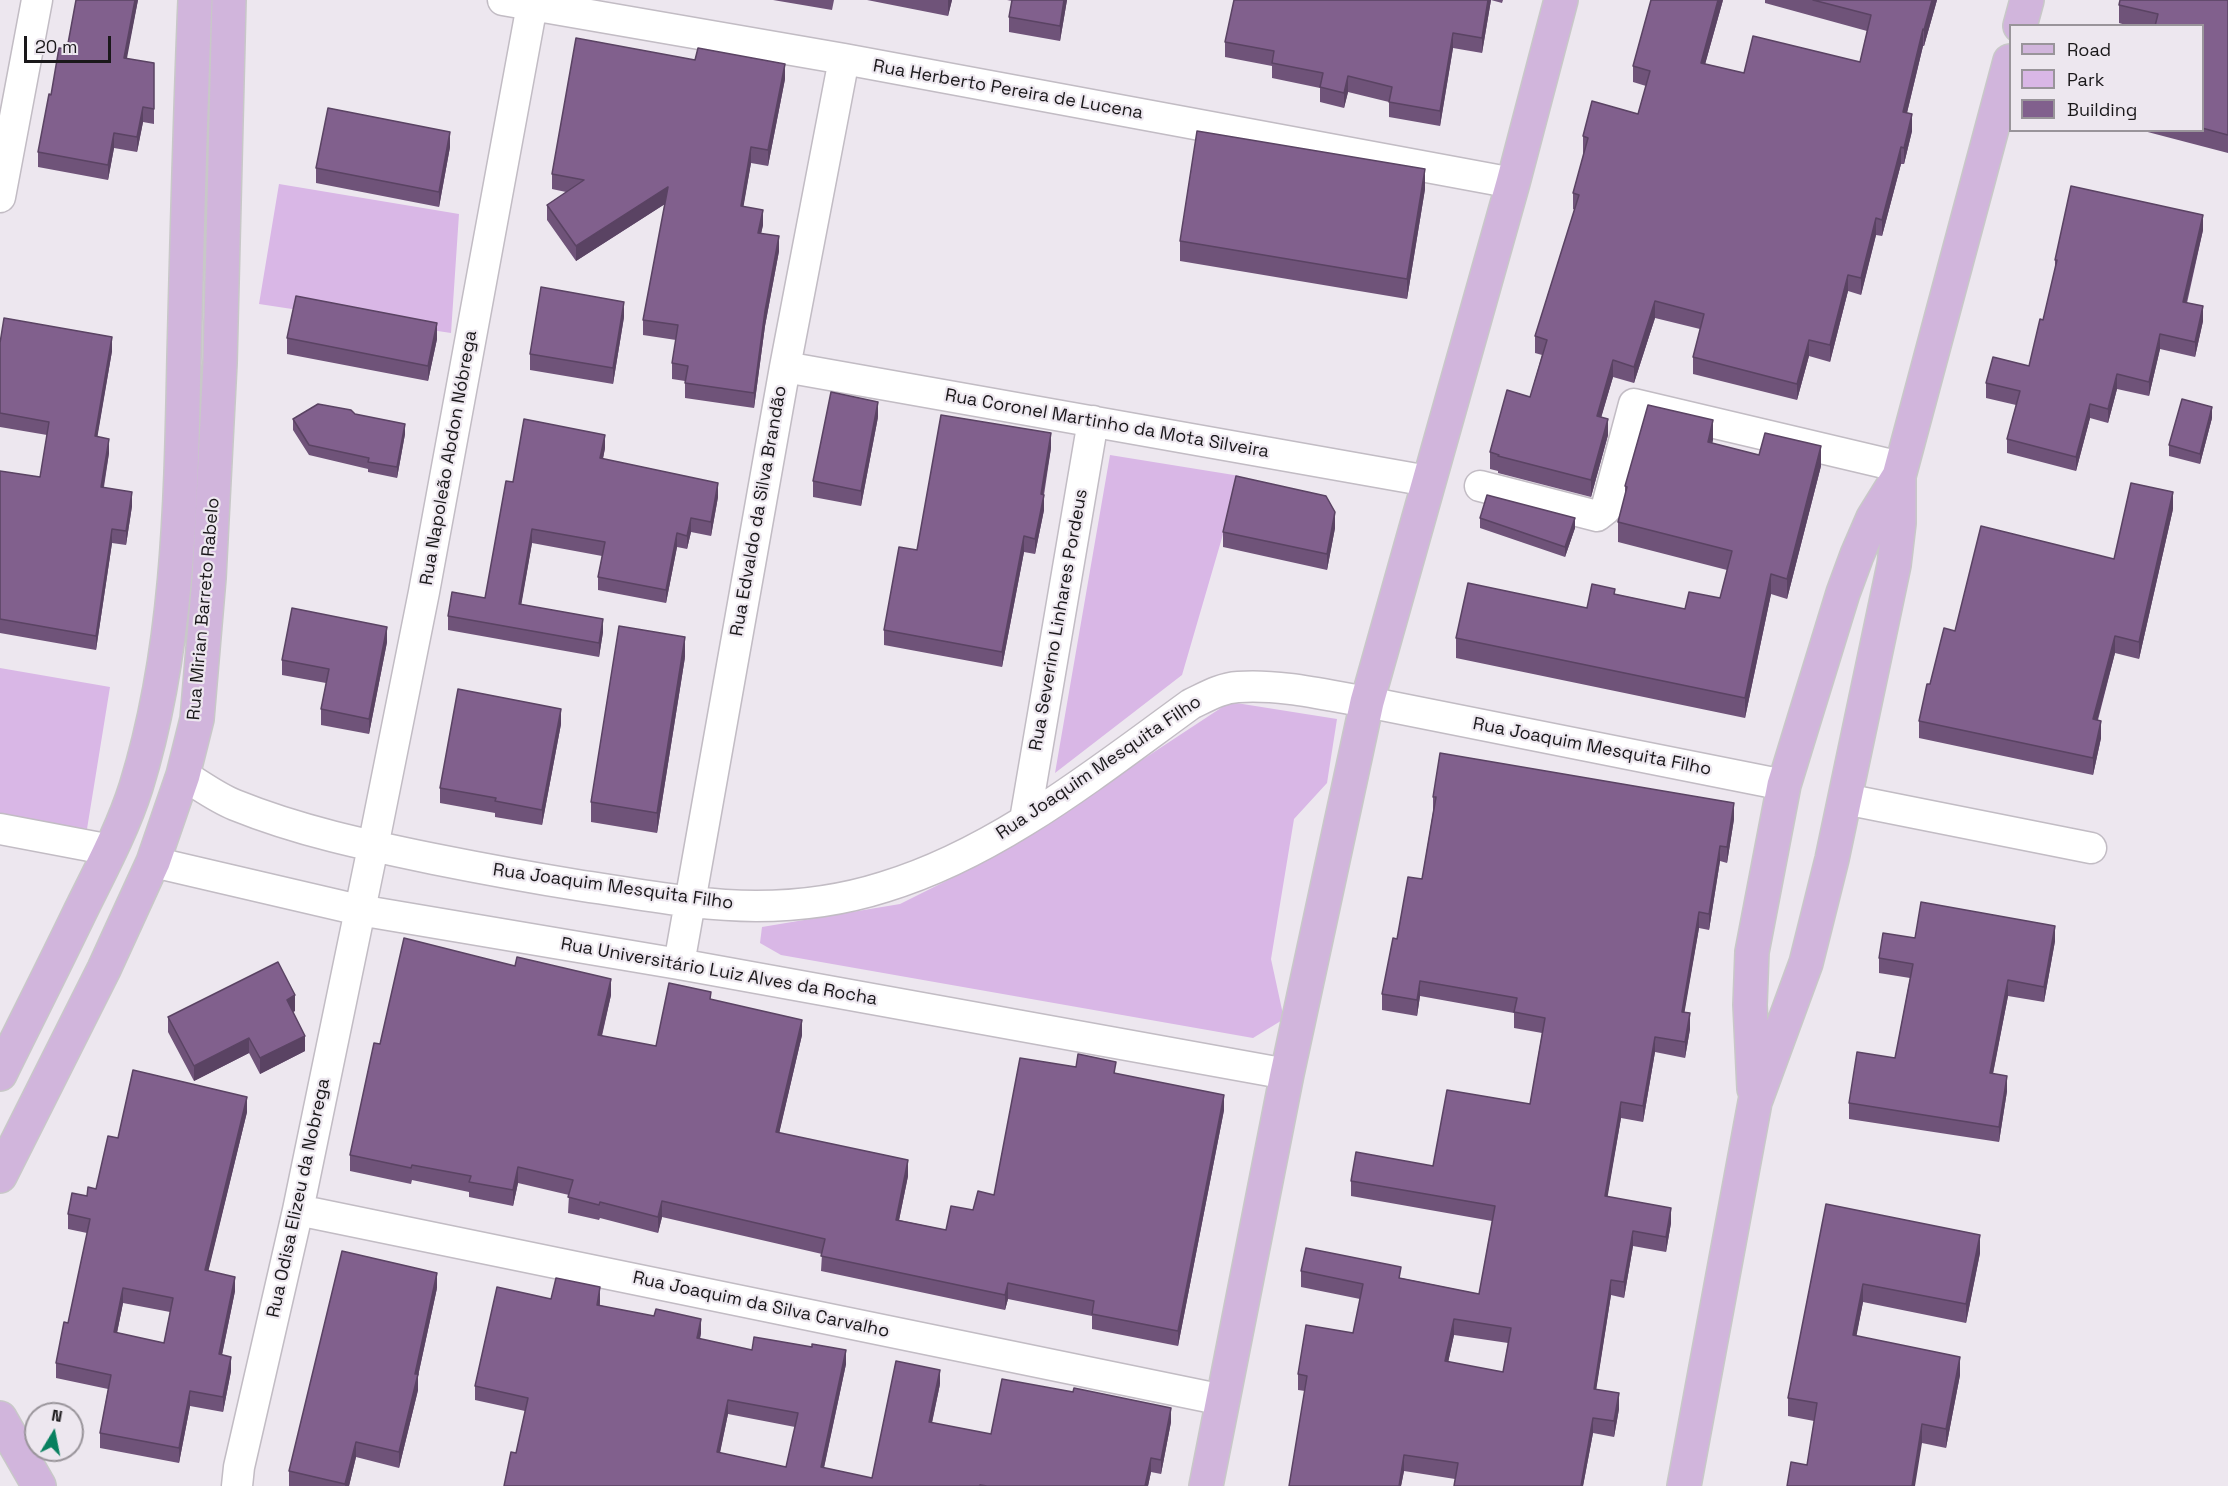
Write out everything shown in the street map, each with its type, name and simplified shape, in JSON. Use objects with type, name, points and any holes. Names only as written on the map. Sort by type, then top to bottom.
[{"type":"main road","name":"Rua Mirian Barreto Rabelo","points":[[0,1074],[111,850],[135,789],[151,728],[173,612],[181,495],[189,136],[195,0]]},
{"type":"main road","name":"Rua Mirian Barreto Rabelo","points":[[0,1176],[104,969],[153,862],[183,775],[197,719],[209,566],[220,363],[230,0]]},
{"type":"main road","points":[[1206,1486],[1287,1074],[1367,702],[1513,183],[1561,0]]},
{"type":"main road","points":[[2021,24],[2027,0]]},
{"type":"main road","points":[[1684,1486],[1755,1102],[1806,963],[1845,799],[1894,565],[1899,523],[1900,471],[2009,65]]},
{"type":"main road","points":[[1755,1102],[1750,1005],[1752,952],[1784,785],[1850,574],[1873,518],[1900,471]]},
{"type":"main road","points":[[0,1418],[39,1486]]},
{"type":"street","points":[[0,198],[37,0]]},
{"type":"street","name":"Rua Herberto Pereira de Lucena","points":[[503,0],[844,59],[1513,183]]},
{"type":"street","name":"Rua Napoleão Abdon Nóbrega","points":[[359,910],[424,592],[532,5]]},
{"type":"street","name":"Rua Edvaldo da Silva Brandão","points":[[679,964],[785,367],[844,59]]},
{"type":"street","name":"Rua Coronel Martinho da Mota Silveira","points":[[785,367],[1428,482]]},
{"type":"street","points":[[1480,486],[1597,516],[1606,509],[1634,404],[1847,455],[1900,471]]},
{"type":"street","name":"Rua Severino Linhares Pordeus","points":[[1025,820],[1093,421]]},
{"type":"street","name":"Rua Joaquim Mesquita Filho","points":[[183,775],[232,804],[290,825],[373,847],[531,878],[689,902],[755,906],[804,904],[848,897],[886,887],[970,851],[1025,820],[1191,704],[1214,693],[1237,687],[1306,691],[1784,785]]},
{"type":"street","points":[[1845,799],[2091,848]]},
{"type":"street","points":[[0,829],[111,850]]},
{"type":"street","name":"Rua Universitário Luiz Alves da Rocha","points":[[153,862],[359,910],[679,964],[1287,1074]]},
{"type":"street","name":"Rua Odisa Elizeu da Nobrega","points":[[237,1486],[239,1467],[298,1210],[359,910]]},
{"type":"street","name":"Rua Joaquim da Silva Carvalho","points":[[298,1210],[1223,1400]]},
{"type":"green space","points":[[279,184],[459,214],[451,333],[259,304]]},
{"type":"green space","points":[[1110,455],[1240,476],[1182,675],[1055,773]]},
{"type":"green space","points":[[0,668],[110,687],[87,829],[0,814]]},
{"type":"green space","points":[[1230,702],[1337,719],[1327,783],[1294,819],[1271,959],[1284,1019],[1253,1038],[781,955],[760,943],[762,927],[900,904],[996,856]]},
{"type":"building","points":[[76,0],[135,0],[124,58],[154,63],[154,109],[143,107],[137,137],[114,133],[108,165],[38,152],[59,48],[67,49]]},
{"type":"building","points":[[1012,0],[1064,0],[1060,26],[1009,17]]},
{"type":"building","points":[[1234,0],[1488,0],[1482,38],[1453,33],[1440,111],[1389,102],[1392,87],[1348,76],[1344,93],[1320,87],[1323,73],[1272,63],[1274,51],[1225,42]]},
{"type":"building","points":[[1651,0],[1718,0],[1701,63],[1744,73],[1753,36],[1860,62],[1871,15],[1813,0],[1932,0],[1903,112],[1912,114],[1904,148],[1901,147],[1882,220],[1876,218],[1861,278],[1848,275],[1830,345],[1809,340],[1797,384],[1693,357],[1704,314],[1655,301],[1634,367],[1613,360],[1597,416],[1608,419],[1591,480],[1490,452],[1507,390],[1530,397],[1547,340],[1535,336],[1579,195],[1573,193],[1588,138],[1583,136],[1592,101],[1638,114],[1650,71],[1633,66]]},
{"type":"building","points":[[2120,0],[2228,0],[2228,135],[2204,129],[2204,24],[2156,24],[2158,14],[2119,5]]},
{"type":"building","points":[[576,38],[695,60],[698,48],[785,64],[768,150],[751,147],[741,206],[763,210],[758,233],[779,236],[765,311],[754,393],[685,383],[688,366],[672,363],[678,325],[643,320],[668,187],[576,246],[547,205],[584,180],[552,174]]},
{"type":"building","points":[[328,108],[450,132],[439,192],[316,168]]},
{"type":"building","points":[[1197,131],[1425,169],[1407,279],[1180,241]]},
{"type":"building","points":[[2071,186],[2203,215],[2183,302],[2203,306],[2195,342],[2160,334],[2149,382],[2117,374],[2108,409],[2090,404],[2076,457],[2007,439],[2020,391],[1986,383],[1993,357],[2029,366],[2057,260],[2055,260]]},
{"type":"building","points":[[541,287],[624,302],[613,368],[530,354]]},
{"type":"building","points":[[296,296],[437,323],[428,366],[287,338]]},
{"type":"building","points":[[4,318],[112,337],[95,436],[109,439],[101,487],[132,492],[126,531],[112,529],[96,636],[0,619],[0,471],[40,477],[49,422],[0,413],[0,343]]},
{"type":"building","points":[[831,392],[878,402],[861,491],[813,481]]},
{"type":"building","points":[[2182,399],[2212,407],[2200,454],[2169,445]]},
{"type":"building","points":[[318,404],[405,424],[397,467],[368,462],[369,458],[309,445],[293,419]]},
{"type":"building","points":[[1648,405],[1713,420],[1708,442],[1759,455],[1765,433],[1821,446],[1787,579],[1771,574],[1745,698],[1456,638],[1468,583],[1587,608],[1592,584],[1615,589],[1614,594],[1685,609],[1689,592],[1720,598],[1732,551],[1618,522],[1627,487],[1625,486]]},
{"type":"building","points":[[941,415],[1051,433],[1041,494],[1044,495],[1035,539],[1024,536],[1002,652],[884,630],[899,547],[917,550]]},
{"type":"building","points":[[524,419],[605,435],[600,458],[718,483],[711,522],[691,518],[687,536],[677,533],[666,590],[598,577],[605,542],[532,529],[519,604],[603,619],[599,643],[448,616],[452,592],[485,598],[506,481],[513,482]]},
{"type":"building","points":[[1236,476],[1326,496],[1335,512],[1327,554],[1223,532]]},
{"type":"building","points":[[2131,483],[2173,492],[2139,642],[2115,636],[2093,719],[2101,721],[2093,758],[1919,721],[1927,684],[1930,684],[1944,628],[1955,631],[1981,526],[2114,559]]},
{"type":"building","points":[[1487,495],[1575,518],[1565,547],[1480,518]]},
{"type":"building","points":[[292,608],[387,627],[369,719],[321,709],[329,669],[282,660]]},
{"type":"building","points":[[619,626],[685,637],[657,813],[591,802]]},
{"type":"building","points":[[458,689],[561,709],[542,810],[495,801],[496,798],[440,788]]},
{"type":"building","points":[[1440,753],[1734,803],[1727,847],[1720,846],[1709,914],[1699,912],[1682,1012],[1690,1013],[1685,1042],[1655,1037],[1643,1106],[1621,1102],[1605,1196],[1671,1208],[1666,1237],[1633,1231],[1624,1282],[1611,1280],[1594,1389],[1619,1393],[1614,1421],[1593,1418],[1581,1486],[1454,1486],[1458,1463],[1404,1455],[1399,1486],[1289,1486],[1307,1376],[1298,1374],[1306,1325],[1353,1333],[1363,1284],[1301,1271],[1306,1248],[1401,1267],[1399,1278],[1479,1294],[1495,1206],[1351,1181],[1356,1152],[1433,1166],[1447,1090],[1530,1104],[1545,1018],[1514,1012],[1517,998],[1420,981],[1417,1000],[1382,994],[1393,938],[1397,939],[1408,877],[1422,879],[1436,797],[1433,797]],"holes":[[[1454,1319],[1511,1328],[1503,1372],[1445,1361]]]},
{"type":"building","points":[[1921,902],[2055,926],[2044,987],[2008,980],[1990,1073],[2007,1076],[1999,1127],[1849,1103],[1857,1052],[1895,1058],[1913,964],[1879,958],[1883,933],[1915,938]]},
{"type":"building","points":[[404,938],[515,966],[517,957],[611,979],[598,1035],[656,1046],[669,983],[711,992],[710,999],[802,1020],[776,1132],[908,1160],[896,1220],[946,1230],[951,1206],[973,1210],[978,1191],[994,1195],[1020,1058],[1076,1067],[1078,1054],[1116,1062],[1114,1073],[1224,1095],[1178,1331],[1092,1314],[1094,1301],[1008,1283],[1005,1295],[821,1256],[825,1239],[662,1201],[658,1217],[600,1202],[599,1205],[568,1197],[573,1180],[518,1167],[513,1190],[469,1182],[471,1176],[412,1165],[411,1168],[350,1155],[374,1043],[380,1044]]},
{"type":"building","points":[[278,962],[295,995],[287,1000],[305,1036],[260,1058],[249,1038],[194,1066],[168,1017]]},
{"type":"building","points":[[133,1070],[247,1097],[205,1270],[235,1277],[219,1354],[231,1357],[223,1397],[190,1391],[179,1448],[100,1433],[111,1375],[56,1363],[64,1322],[68,1323],[90,1219],[68,1214],[72,1193],[87,1196],[88,1187],[96,1189],[108,1136],[118,1138]],"holes":[[[123,1288],[173,1298],[164,1343],[114,1332]]]},
{"type":"building","points":[[1826,1204],[1980,1235],[1966,1304],[1863,1284],[1853,1335],[1960,1357],[1946,1429],[1922,1424],[1912,1486],[1787,1486],[1791,1462],[1807,1465],[1817,1403],[1788,1398]]},
{"type":"building","points":[[342,1251],[437,1273],[415,1374],[418,1374],[399,1452],[356,1442],[345,1484],[289,1471]]},
{"type":"building","points":[[556,1278],[600,1287],[597,1305],[654,1316],[656,1309],[701,1319],[697,1338],[752,1350],[754,1337],[846,1350],[821,1467],[872,1478],[896,1361],[940,1370],[929,1422],[991,1434],[1002,1379],[1073,1392],[1074,1388],[1171,1408],[1161,1460],[1151,1458],[1145,1486],[504,1486],[511,1452],[516,1453],[528,1398],[475,1386],[497,1287],[551,1299]],"holes":[[[728,1400],[798,1413],[786,1467],[717,1452]]]}]
